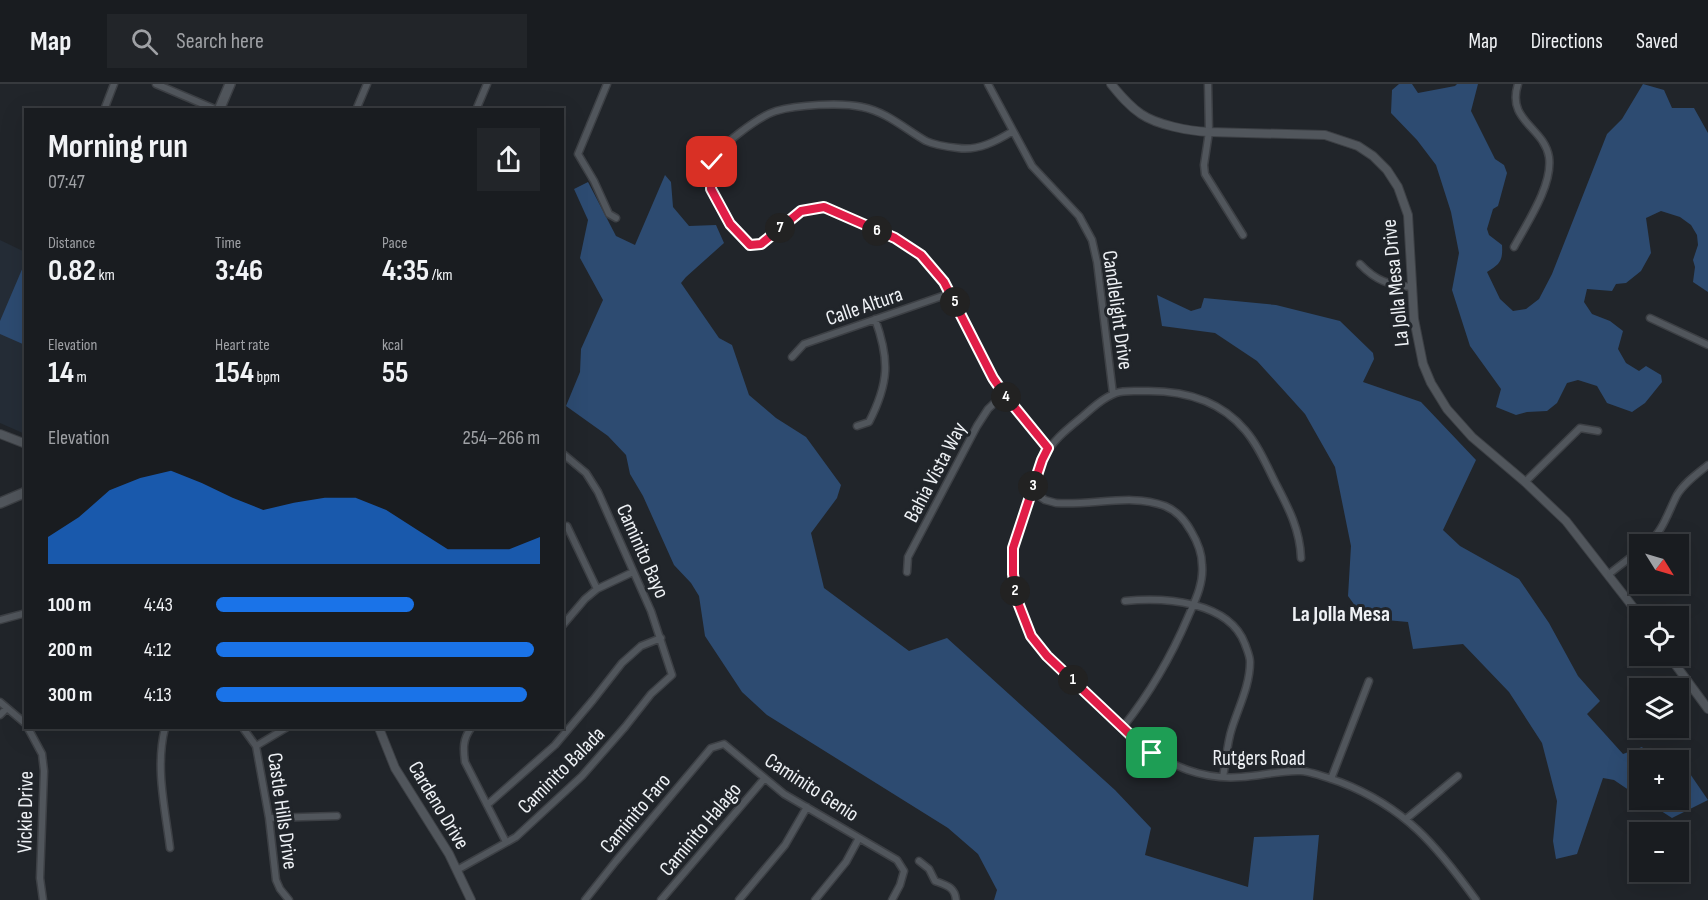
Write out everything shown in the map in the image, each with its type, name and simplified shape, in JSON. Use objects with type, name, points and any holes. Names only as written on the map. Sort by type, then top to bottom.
[{"type":"main road","points":[[219,108],[230,84]]},
{"type":"main road","points":[[0,503],[24,493]]},
{"type":"street","points":[[105,108],[114,84]]},
{"type":"street","points":[[156,84],[213,108]]},
{"type":"street","points":[[357,108],[367,84]]},
{"type":"street","points":[[477,108],[487,84]]},
{"type":"street","points":[[607,84],[578,154],[594,181],[609,214],[616,218]]},
{"type":"street","name":"Candlelight Drive","points":[[988,84],[1032,166],[1079,216],[1092,240],[1097,262],[1113,394]]},
{"type":"street","name":"La Jolla Mesa Drive","points":[[1111,84],[1125,101],[1143,115],[1168,125],[1209,132],[1325,135],[1358,146],[1373,156],[1387,170],[1398,187],[1408,214],[1417,340],[1431,383],[1447,409],[1472,436],[1566,521],[1633,606]]},
{"type":"street","points":[[1208,84],[1209,132],[1204,165],[1205,174],[1243,236]]},
{"type":"street","points":[[1514,247],[1539,200],[1549,170],[1549,157],[1545,145],[1518,113],[1515,95],[1518,84]]},
{"type":"street","points":[[1013,131],[998,141],[976,148],[959,149],[929,142],[887,115],[861,106],[804,105],[773,112],[752,123],[721,150],[712,162],[711,189],[730,224],[750,245],[761,244],[801,211],[824,207],[895,238],[921,255],[951,293],[993,378],[1048,448],[1054,440],[1100,402],[1122,391],[1162,390],[1200,397],[1224,410],[1245,429],[1255,444],[1293,515],[1301,558]]},
{"type":"street","points":[[1360,264],[1371,276],[1394,285],[1412,287]]},
{"type":"street","name":"Calle Altura","points":[[792,357],[804,344],[951,293]]},
{"type":"street","points":[[1650,318],[1708,345]]},
{"type":"street","points":[[857,426],[869,422],[881,395],[886,369],[884,342],[875,320]]},
{"type":"street","name":"Bahia Vista Way","points":[[907,572],[908,557],[977,426],[988,409],[1004,394]]},
{"type":"street","points":[[1525,482],[1580,428],[1598,431]]},
{"type":"street","points":[[0,434],[24,443]]},
{"type":"street","name":"Rutgers Road","points":[[1048,448],[1013,548],[1013,574],[1017,600],[1031,636],[1047,656],[1152,753],[1175,766],[1197,774],[1223,777],[1301,771],[1364,791],[1385,803],[1418,828],[1443,855],[1476,900]]},
{"type":"street","name":"Caminito Bayo","points":[[564,455],[586,473],[598,492],[651,611],[672,675]]},
{"type":"street","points":[[1655,534],[1666,520],[1678,494],[1688,481],[1708,465]]},
{"type":"street","points":[[1032,491],[1056,504],[1146,501],[1167,507],[1184,519],[1198,542],[1202,565],[1201,585],[1193,606],[1173,652],[1144,700],[1123,727]]},
{"type":"street","points":[[567,526],[597,589]]},
{"type":"street","points":[[1609,574],[1629,559]]},
{"type":"street","points":[[564,624],[585,598],[597,589],[633,572]]},
{"type":"street","points":[[1125,601],[1143,599],[1179,602],[1214,611],[1230,622],[1241,635],[1250,659],[1248,681],[1231,730],[1223,777]]},
{"type":"street","points":[[0,620],[24,614]]},
{"type":"street","points":[[487,805],[555,745],[622,663],[641,646],[661,638]]},
{"type":"street","points":[[1676,666],[1708,709]]},
{"type":"street","name":"Caminito Balada","points":[[457,870],[516,837],[582,776],[651,694],[672,675]]},
{"type":"street","points":[[1331,779],[1369,681]]},
{"type":"street","name":"Vickie Drive","points":[[0,702],[24,723]]},
{"type":"street","points":[[0,715],[7,708]]},
{"type":"street","name":"Vickie Drive","points":[[29,729],[42,754],[44,771],[40,878],[43,900]]},
{"type":"street","points":[[165,729],[160,746],[160,773],[170,848]]},
{"type":"street","name":"Castle Hills Drive","points":[[244,729],[256,746],[269,818],[276,880],[280,889],[290,900]]},
{"type":"street","points":[[256,746],[284,729]]},
{"type":"street","name":"Cardeno Drive","points":[[379,729],[395,768],[449,854],[471,900]]},
{"type":"street","points":[[470,729],[465,736],[463,749],[465,762],[506,842]]},
{"type":"street","name":"Caminito Genio","points":[[711,748],[724,744],[764,779],[897,860],[904,871],[892,900]]},
{"type":"street","name":"Caminito Faro","points":[[585,900],[711,748]]},
{"type":"street","points":[[1406,819],[1458,776]]},
{"type":"street","name":"Caminito Halago","points":[[661,900],[764,779]]},
{"type":"street","points":[[739,900],[785,845],[807,807]]},
{"type":"street","points":[[269,818],[337,816]]},
{"type":"street","points":[[815,900],[846,862],[859,838]]},
{"type":"street","points":[[918,861],[929,869],[935,881],[951,887],[956,893],[956,900]]},
{"type":"shaded area","points":[[1399,84],[1412,84],[1418,93],[1457,84],[1478,84],[1471,111],[1495,159],[1504,165],[1507,173],[1498,206],[1493,209],[1487,229],[1489,235],[1502,245],[1502,255],[1498,264],[1487,272],[1500,299],[1513,311],[1526,309],[1539,299],[1552,274],[1607,134],[1622,119],[1643,84],[1664,90],[1672,108],[1694,108],[1708,133],[1708,292],[1693,282],[1695,267],[1693,260],[1698,245],[1697,235],[1691,225],[1680,217],[1661,211],[1646,218],[1651,253],[1641,271],[1626,283],[1616,284],[1612,291],[1587,289],[1584,302],[1592,314],[1610,321],[1623,331],[1618,349],[1626,363],[1639,371],[1646,366],[1661,375],[1662,382],[1645,403],[1632,412],[1607,403],[1597,386],[1578,380],[1567,383],[1557,403],[1547,411],[1516,415],[1496,407],[1501,389],[1470,346],[1452,290],[1459,253],[1451,212],[1436,165],[1417,140],[1391,113],[1392,90]]},
{"type":"shaded area","points":[[665,175],[671,182],[673,207],[689,226],[716,225],[724,243],[681,283],[719,338],[732,345],[749,395],[776,418],[806,437],[841,485],[837,498],[811,533],[824,588],[909,651],[947,638],[1115,790],[1151,828],[1145,855],[1248,887],[1254,837],[1319,835],[1313,900],[994,900],[997,890],[978,854],[948,828],[767,715],[742,692],[705,636],[699,596],[691,583],[674,565],[643,496],[630,474],[626,455],[608,436],[566,406],[580,372],[581,349],[603,300],[580,258],[588,220],[574,189],[588,182],[616,236],[635,245]]},
{"type":"shaded area","points":[[0,240],[24,252],[24,434],[0,423]]},
{"type":"shaded area","points":[[23,267],[24,345],[0,334],[0,321]]},
{"type":"shaded area","points":[[1157,295],[1191,311],[1201,308],[1204,298],[1276,305],[1340,321],[1373,353],[1374,359],[1363,382],[1421,402],[1476,460],[1443,530],[1460,546],[1519,579],[1549,623],[1578,676],[1600,701],[1587,714],[1623,754],[1629,752],[1629,790],[1614,780],[1603,778],[1577,854],[1556,859],[1553,841],[1557,801],[1542,743],[1509,692],[1463,644],[1413,649],[1408,622],[1364,618],[1348,596],[1351,546],[1335,467],[1305,414],[1257,361],[1215,333],[1162,326]]},
{"type":"shaded area","points":[[1689,772],[1708,800],[1689,810]]},
{"type":"shaded area","points":[[1660,810],[1688,810],[1672,818]]},
{"type":"district","name":"La Jolla Mesa","points":[[1341,613]]},
{"type":"route","points":[[712,162],[711,189],[730,224],[750,245],[761,244],[801,211],[824,207],[895,238],[921,255],[944,282],[993,378],[1048,448],[1013,548],[1013,574],[1017,600],[1031,636],[1047,656],[1152,753]]}]
